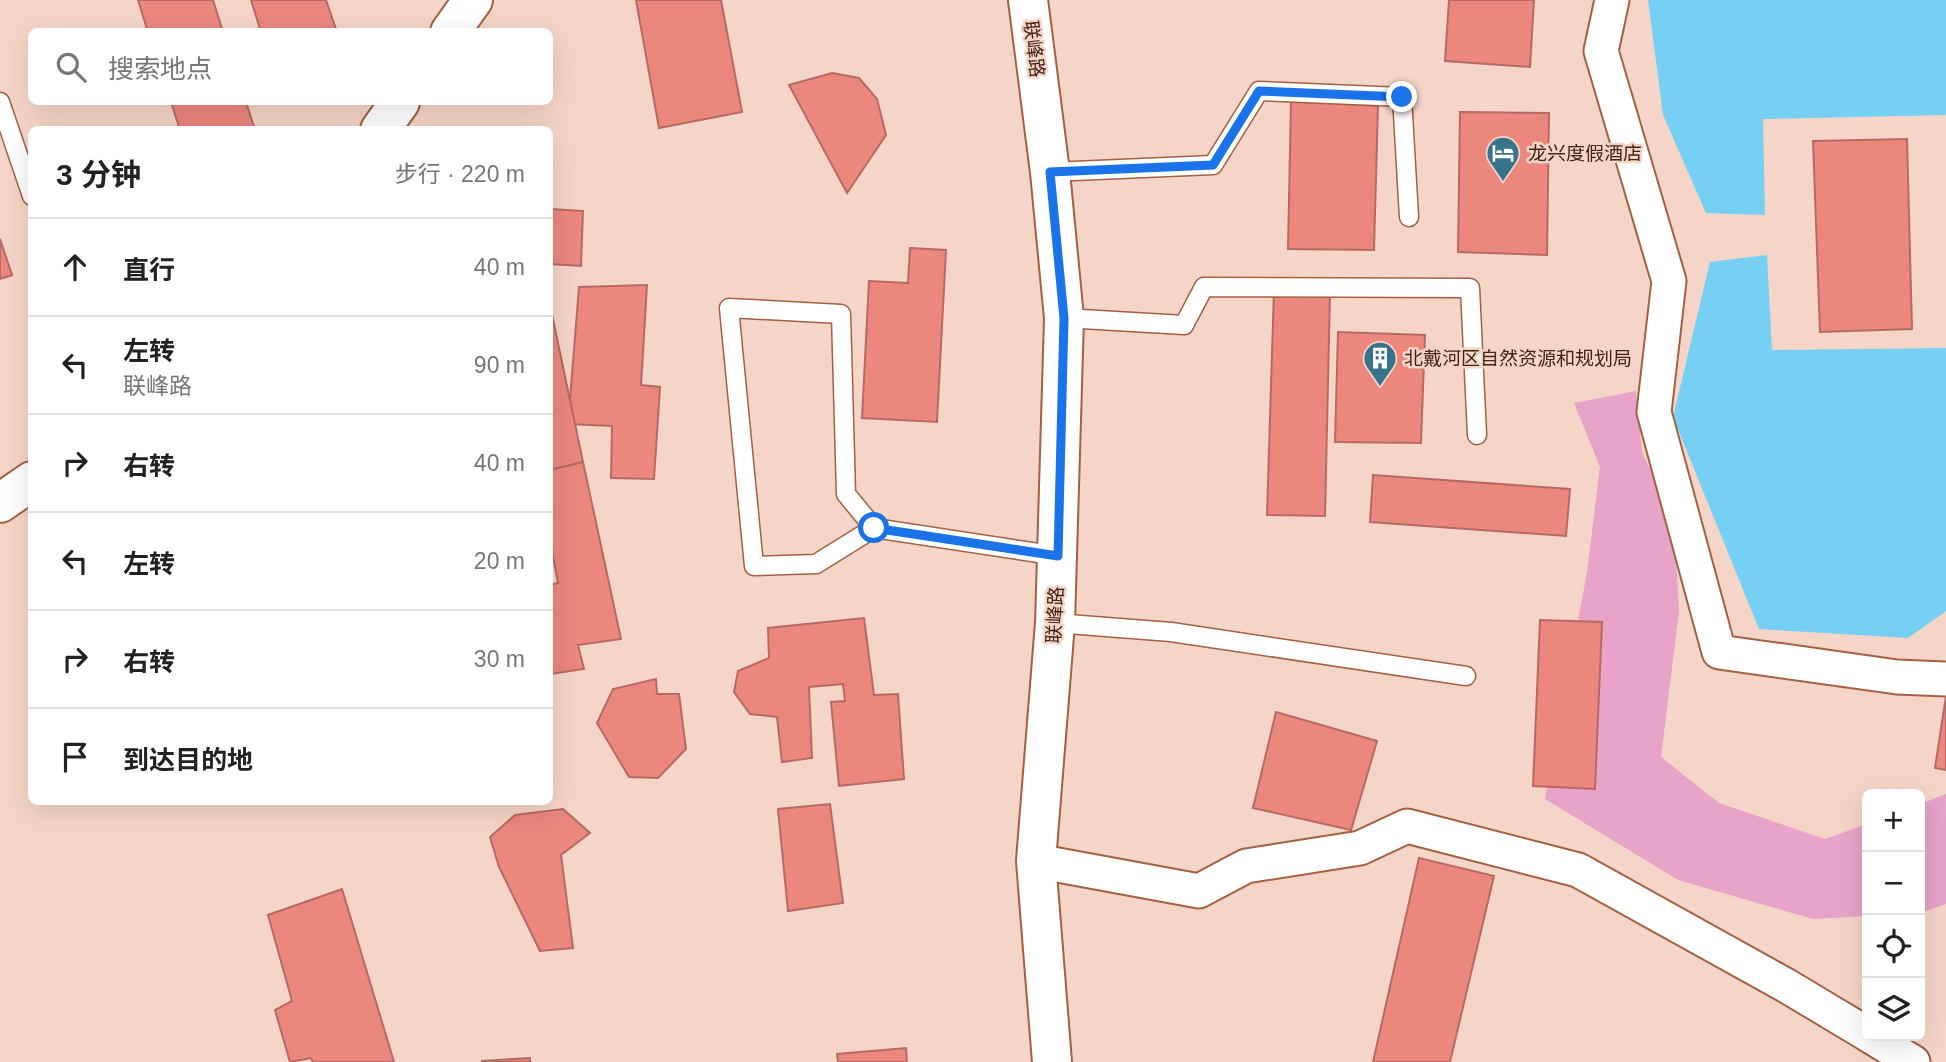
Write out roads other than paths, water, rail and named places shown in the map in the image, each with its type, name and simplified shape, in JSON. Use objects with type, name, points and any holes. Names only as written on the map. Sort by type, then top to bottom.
[{"type":"main road","points":[[453,28],[473,0]]},
{"type":"main road","name":"联峰路","points":[[1028,0],[1050,172],[1064,318],[1055,623],[1036,861],[1052,1062]]},
{"type":"main road","points":[[383,126],[398,105]]},
{"type":"main road","points":[[0,503],[28,484]]},
{"type":"street","points":[[1612,0],[1601,51],[1669,281],[1654,412],[1719,652],[1896,677],[1946,679]]},
{"type":"street","points":[[1036,861],[1199,891],[1246,866],[1360,848],[1407,827],[1578,870],[1787,986],[1862,1031]]},
{"type":"street","points":[[1878,1041],[1913,1062]]},
{"type":"lane","points":[[1050,172],[1213,165],[1259,91],[1402,97],[1409,217]]},
{"type":"lane","points":[[0,102],[28,184]]},
{"type":"lane","points":[[1064,318],[1184,325],[1204,287],[1470,288],[1476,435]]},
{"type":"lane","points":[[874,528],[846,494],[841,314],[729,308],[754,566],[816,564],[874,528],[1058,556]]},
{"type":"lane","points":[[1055,623],[1171,632],[1466,676]]},
{"type":"water","points":[[1648,0],[1946,0],[1946,115],[1763,119],[1765,215],[1706,213],[1663,115]]},
{"type":"water","points":[[1767,255],[1772,350],[1946,348],[1946,611],[1908,638],[1759,629],[1673,417],[1710,262]]},
{"type":"place","name":"龙兴度假酒店","points":[[1503,183]]},
{"type":"place","name":"北戴河区自然资源和规划局","points":[[1380,388]]}]
